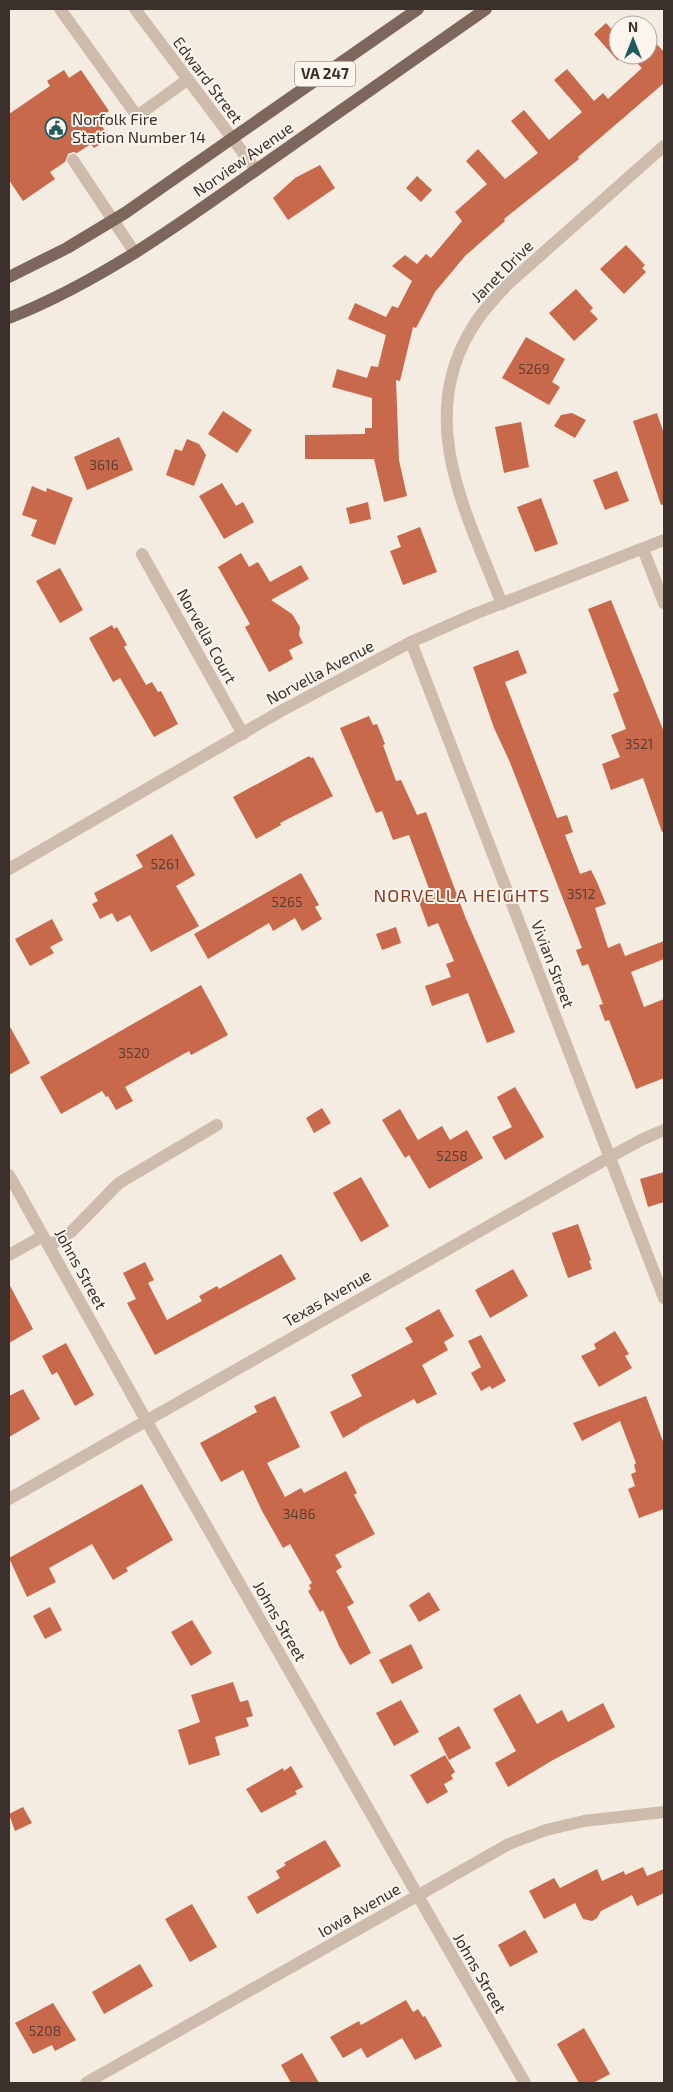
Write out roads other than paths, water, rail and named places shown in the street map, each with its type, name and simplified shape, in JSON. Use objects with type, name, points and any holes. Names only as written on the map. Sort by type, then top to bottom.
[{"type":"main road","name":"Norview Avenue","points":[[9,277],[66,248],[114,220],[418,9]]},
{"type":"main road","name":"Norview Avenue","points":[[9,318],[82,284],[135,253],[486,9]]},
{"type":"street","points":[[60,9],[137,116],[187,80]]},
{"type":"street","name":"Edward Street","points":[[135,9],[256,170]]},
{"type":"street","name":"Janet Drive","points":[[502,604],[459,491],[449,453],[445,422],[447,398],[455,363],[467,335],[486,308],[508,284],[664,146]]},
{"type":"street","points":[[73,160],[135,253]]},
{"type":"street","name":"Norvella Avenue","points":[[9,869],[281,711],[411,642],[472,615],[664,540]]},
{"type":"street","points":[[643,549],[664,603]]},
{"type":"street","name":"Norvella Court","points":[[142,554],[243,734]]},
{"type":"street","name":"Vivian Street","points":[[411,642],[664,1298]]},
{"type":"street","points":[[9,1255],[72,1232],[119,1183],[217,1125]]},
{"type":"street","name":"Texas Avenue","points":[[9,1499],[610,1157],[664,1130]]},
{"type":"street","name":"Johns Street","points":[[9,1175],[146,1420],[525,2083]]},
{"type":"street","name":"Iowa Avenue","points":[[86,2083],[509,1844],[546,1830],[584,1820],[664,1812]]},
{"type":"place","name":"Norfolk Fire Station Number 14","points":[[56,128]]},
{"type":"district","name":"NORVELLA HEIGHTS","points":[[462,896]]}]
